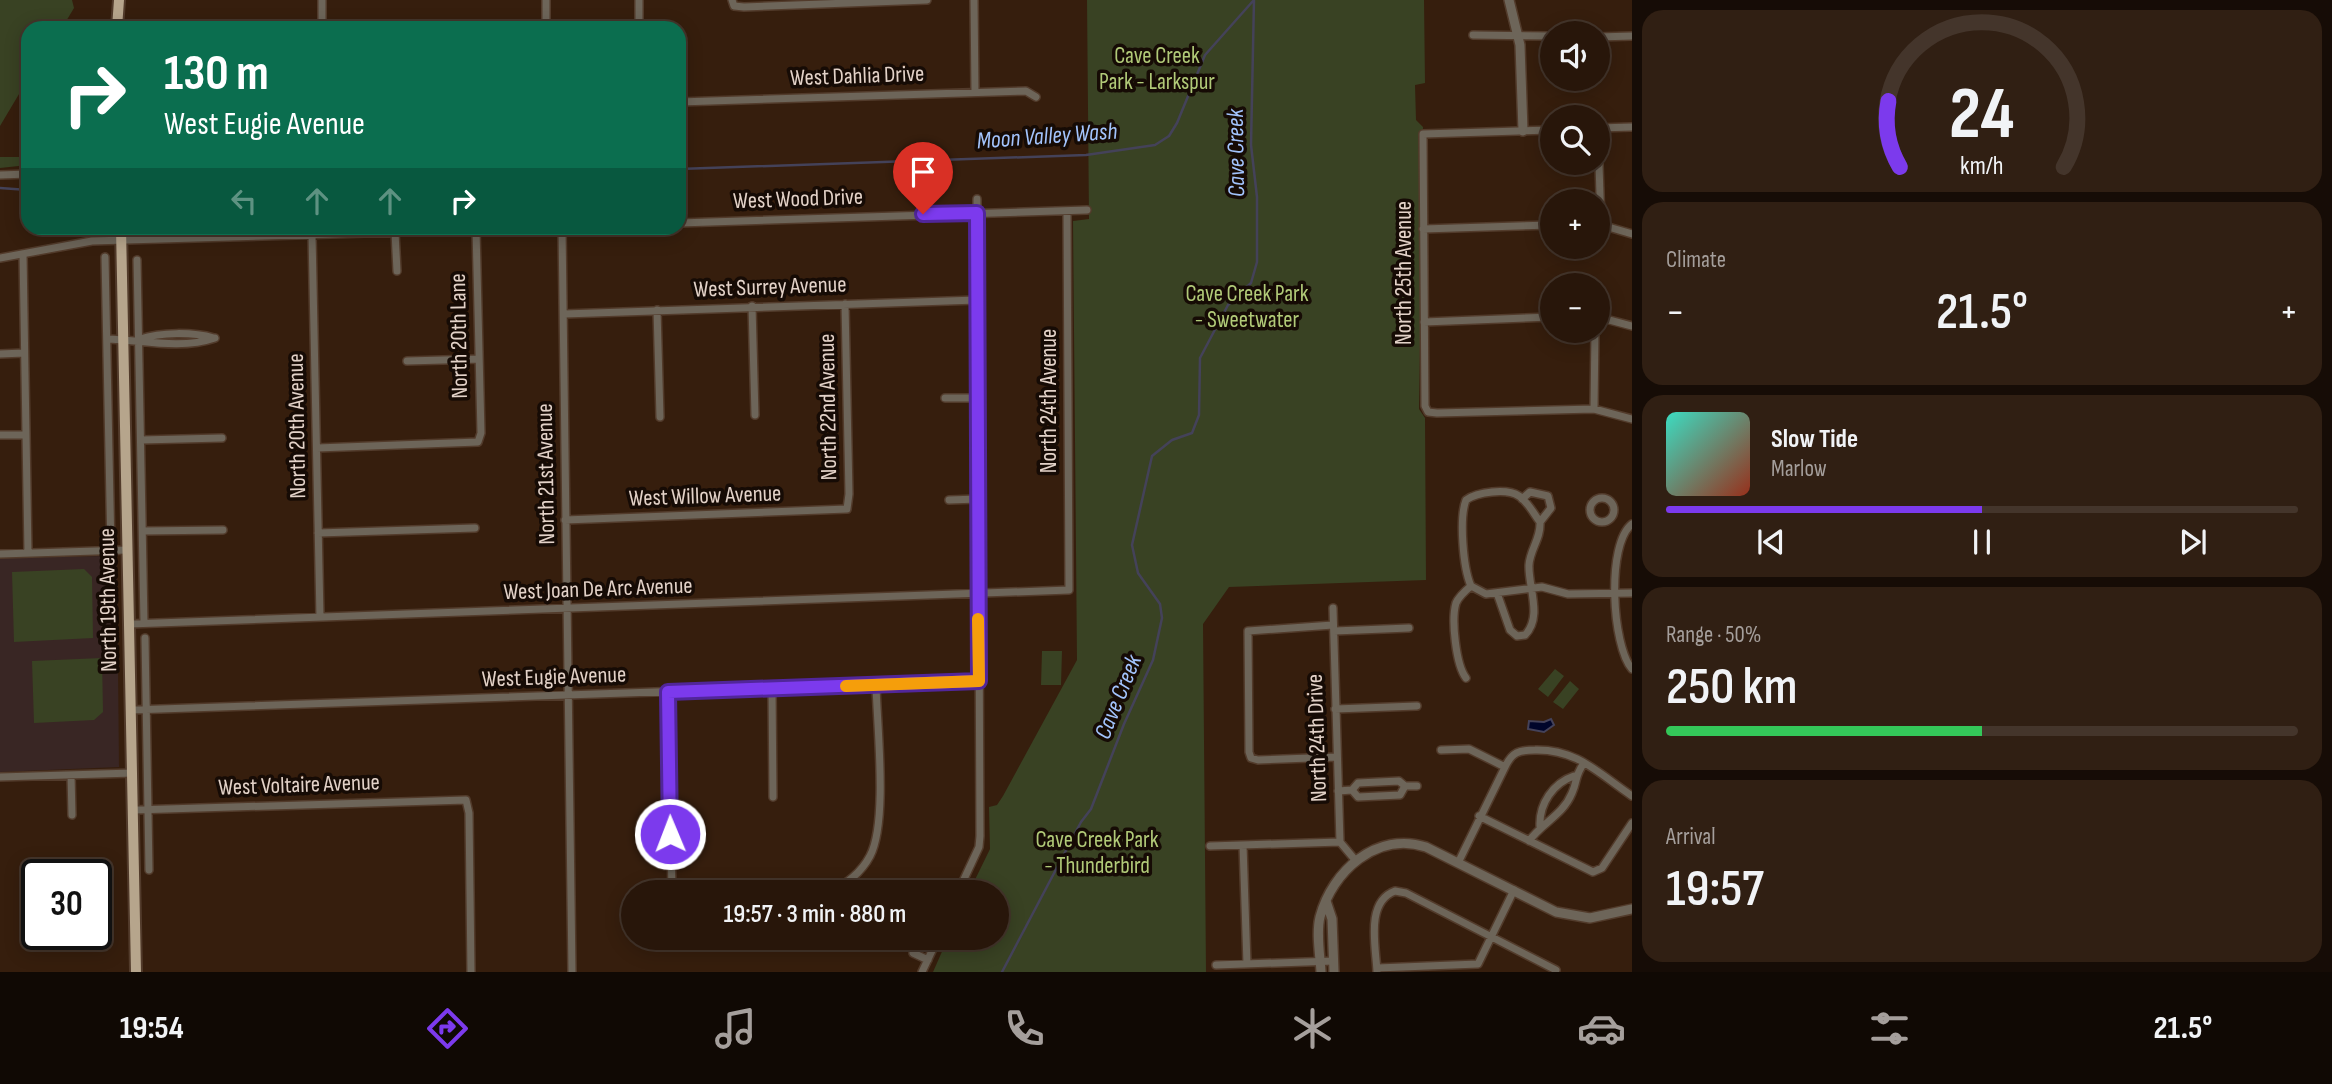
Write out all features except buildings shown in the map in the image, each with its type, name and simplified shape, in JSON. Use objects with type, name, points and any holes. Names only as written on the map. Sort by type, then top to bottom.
[{"type":"main road","points":[[118,21],[119,0]]},
{"type":"main road","name":"North 19th Avenue","points":[[122,235],[136,972]]},
{"type":"street","points":[[321,0],[322,21]]},
{"type":"street","points":[[546,0],[546,21]]},
{"type":"street","points":[[639,0],[639,21]]},
{"type":"street","points":[[733,3],[927,0]]},
{"type":"street","points":[[974,0],[975,92]]},
{"type":"street","points":[[1510,0],[1517,34],[1523,131],[1540,130]]},
{"type":"street","points":[[1473,35],[1540,35]]},
{"type":"street","points":[[1610,37],[1632,36]]},
{"type":"street","name":"West Dahlia Drive","points":[[686,102],[1026,91],[1036,97]]},
{"type":"street","points":[[1610,128],[1632,127]]},
{"type":"street","name":"North 25th Avenue","points":[[1523,131],[1423,134],[1425,406],[1428,412],[1594,409]]},
{"type":"street","points":[[0,172],[21,172]]},
{"type":"street","points":[[964,880],[979,847],[977,200]]},
{"type":"street","name":"West Wood Drive","points":[[686,223],[1087,210]]},
{"type":"street","name":"North 24th Avenue","points":[[1067,211],[1069,590]]},
{"type":"street","points":[[1423,229],[1540,225]]},
{"type":"street","points":[[1610,227],[1632,233]]},
{"type":"street","points":[[0,258],[92,241],[312,235]]},
{"type":"street","name":"North 20th Avenue","points":[[312,235],[320,617]]},
{"type":"street","points":[[396,235],[397,271]]},
{"type":"street","name":"North 20th Lane","points":[[317,448],[478,442],[481,433],[476,235]]},
{"type":"street","name":"North 21st Avenue","points":[[562,235],[572,972]]},
{"type":"street","points":[[23,254],[28,553]]},
{"type":"street","name":"North 19th Avenue","points":[[105,257],[111,551]]},
{"type":"street","name":"North 19th Avenue","points":[[137,261],[144,623]]},
{"type":"street","name":"West Surrey Avenue","points":[[564,314],[977,300]]},
{"type":"street","name":"North 22nd Avenue","points":[[845,304],[849,494],[847,509]]},
{"type":"street","points":[[752,306],[755,415]]},
{"type":"street","points":[[657,310],[660,417]]},
{"type":"street","points":[[1424,322],[1540,317]]},
{"type":"street","points":[[1610,320],[1632,326]]},
{"type":"street","points":[[107,339],[150,343],[203,342],[215,338],[201,334],[150,336],[139,340]]},
{"type":"street","points":[[1595,343],[1594,409],[1632,419]]},
{"type":"street","points":[[0,354],[24,353]]},
{"type":"street","points":[[407,361],[479,359]]},
{"type":"street","points":[[945,398],[978,398]]},
{"type":"street","points":[[0,435],[26,435]]},
{"type":"street","points":[[141,440],[222,438]]},
{"type":"street","points":[[1497,593],[1510,630],[1517,636],[1525,635],[1532,620],[1529,563],[1539,538],[1540,522],[1551,508],[1548,496],[1530,492],[1522,499]]},
{"type":"street","points":[[1540,522],[1522,499],[1511,493],[1478,494],[1466,500],[1463,513],[1465,569],[1471,586],[1481,593],[1531,588],[1551,588],[1568,594],[1632,593]]},
{"type":"street","points":[[949,499],[978,499]]},
{"type":"street","name":"West Willow Avenue","points":[[565,520],[847,509]]},
{"type":"street","points":[[1612,518],[1629,526],[1617,551],[1618,641],[1624,659],[1632,669]]},
{"type":"street","points":[[318,533],[475,528]]},
{"type":"street","points":[[143,531],[223,530]]},
{"type":"street","points":[[0,554],[127,550]]},
{"type":"street","points":[[1466,678],[1458,668],[1455,612],[1459,597],[1471,586]]},
{"type":"street","name":"West Joan De Arc Avenue","points":[[129,624],[1069,590]]},
{"type":"street","name":"North 24th Drive","points":[[1333,608],[1340,842]]},
{"type":"street","points":[[1337,757],[1258,761],[1251,758],[1248,631],[1409,628]]},
{"type":"street","name":"North 19th Avenue","points":[[145,638],[149,870]]},
{"type":"street","name":"West Eugie Avenue","points":[[131,710],[979,681]]},
{"type":"street","points":[[850,880],[870,856],[875,843],[878,819],[876,685]]},
{"type":"street","points":[[772,688],[773,797]]},
{"type":"street","points":[[668,692],[672,880]]},
{"type":"street","points":[[1335,709],[1417,706]]},
{"type":"street","points":[[1441,750],[1469,749],[1505,766]]},
{"type":"street","points":[[1458,863],[1510,755],[1520,750],[1559,749],[1632,796]]},
{"type":"street","points":[[1540,826],[1539,811],[1560,781],[1574,776],[1584,763]]},
{"type":"street","points":[[0,777],[133,773]]},
{"type":"street","points":[[71,775],[72,815]]},
{"type":"street","points":[[1529,841],[1540,826],[1552,822],[1573,792],[1574,776]]},
{"type":"street","points":[[1338,791],[1352,790],[1358,782],[1399,781],[1405,786],[1417,786]]},
{"type":"street","points":[[1352,790],[1358,797],[1400,795],[1405,786]]},
{"type":"street","name":"West Voltaire Avenue","points":[[134,810],[466,800],[469,813],[471,972]]},
{"type":"street","points":[[1479,816],[1593,872],[1602,868],[1632,823]]},
{"type":"street","points":[[1210,846],[1340,842],[1356,861]]},
{"type":"street","points":[[1321,972],[1319,919],[1340,877],[1356,861],[1375,849],[1404,843],[1426,848],[1556,912],[1577,917],[1604,917],[1632,909]]},
{"type":"street","points":[[1243,845],[1247,964]]},
{"type":"street","points":[[1514,890],[1491,936],[1478,964],[1377,970],[1377,912],[1381,900],[1395,891],[1406,893],[1491,936],[1556,970]]},
{"type":"street","points":[[1326,901],[1332,919],[1334,972]]},
{"type":"street","points":[[922,972],[933,950]]},
{"type":"street","points":[[913,953],[928,960]]},
{"type":"street","points":[[1216,965],[1334,961]]},
{"type":"shaded area","points":[[0,558],[116,558],[117,565],[119,767],[0,772]]},
{"type":"green space","points":[[0,0],[72,0],[74,8],[66,21],[21,21],[21,91],[0,126]]},
{"type":"green space","name":"Cave Creek Park - Sweetwater","points":[[1087,0],[1424,0],[1425,83],[1415,85],[1416,120],[1423,127],[1419,409],[1425,418],[1426,580],[1229,587],[1203,624],[1206,972],[933,972],[943,950],[1009,950],[1009,880],[975,880],[990,849],[989,807],[997,805],[1003,796],[1077,660],[1073,221],[1089,219]]},
{"type":"green space","points":[[0,157],[21,157],[21,166],[0,168]]},
{"type":"green space","points":[[84,569],[92,577],[93,638],[14,642],[12,572]]},
{"type":"green space","points":[[1042,651],[1062,651],[1061,685],[1041,685]]},
{"type":"green space","points":[[102,658],[103,712],[94,720],[34,723],[32,661]]},
{"type":"green space","points":[[1555,669],[1564,676],[1548,697],[1538,689]]},
{"type":"green space","points":[[1570,681],[1579,689],[1563,709],[1553,702]]},
{"type":"water","points":[[1551,719],[1554,725],[1544,732],[1528,729],[1529,721],[1544,722]]},
{"type":"waterway","name":"Cave Creek","points":[[1002,972],[1081,822],[1091,809],[1124,724],[1153,660],[1162,618],[1160,604],[1138,573],[1132,545],[1152,456],[1172,440],[1192,433],[1199,415],[1200,358],[1228,305],[1251,283],[1257,262],[1257,197],[1251,145],[1254,0]]},
{"type":"waterway","name":"Moon Valley Wash","points":[[686,169],[1086,155],[1155,145],[1169,136],[1177,123],[1205,55],[1253,1]]},
{"type":"waterway","name":"Moon Valley Wash","points":[[0,188],[21,190]]},
{"type":"slow traffic","points":[[846,686],[979,681],[978,619]]},
{"type":"route","points":[[670,834],[668,692],[979,681],[977,213],[923,214]]},
{"type":"park label","name":"Cave Creek Park - Larkspur","points":[[1157,69]]},
{"type":"park label","name":"Cave Creek Park - Thunderbird","points":[[1097,853]]}]
